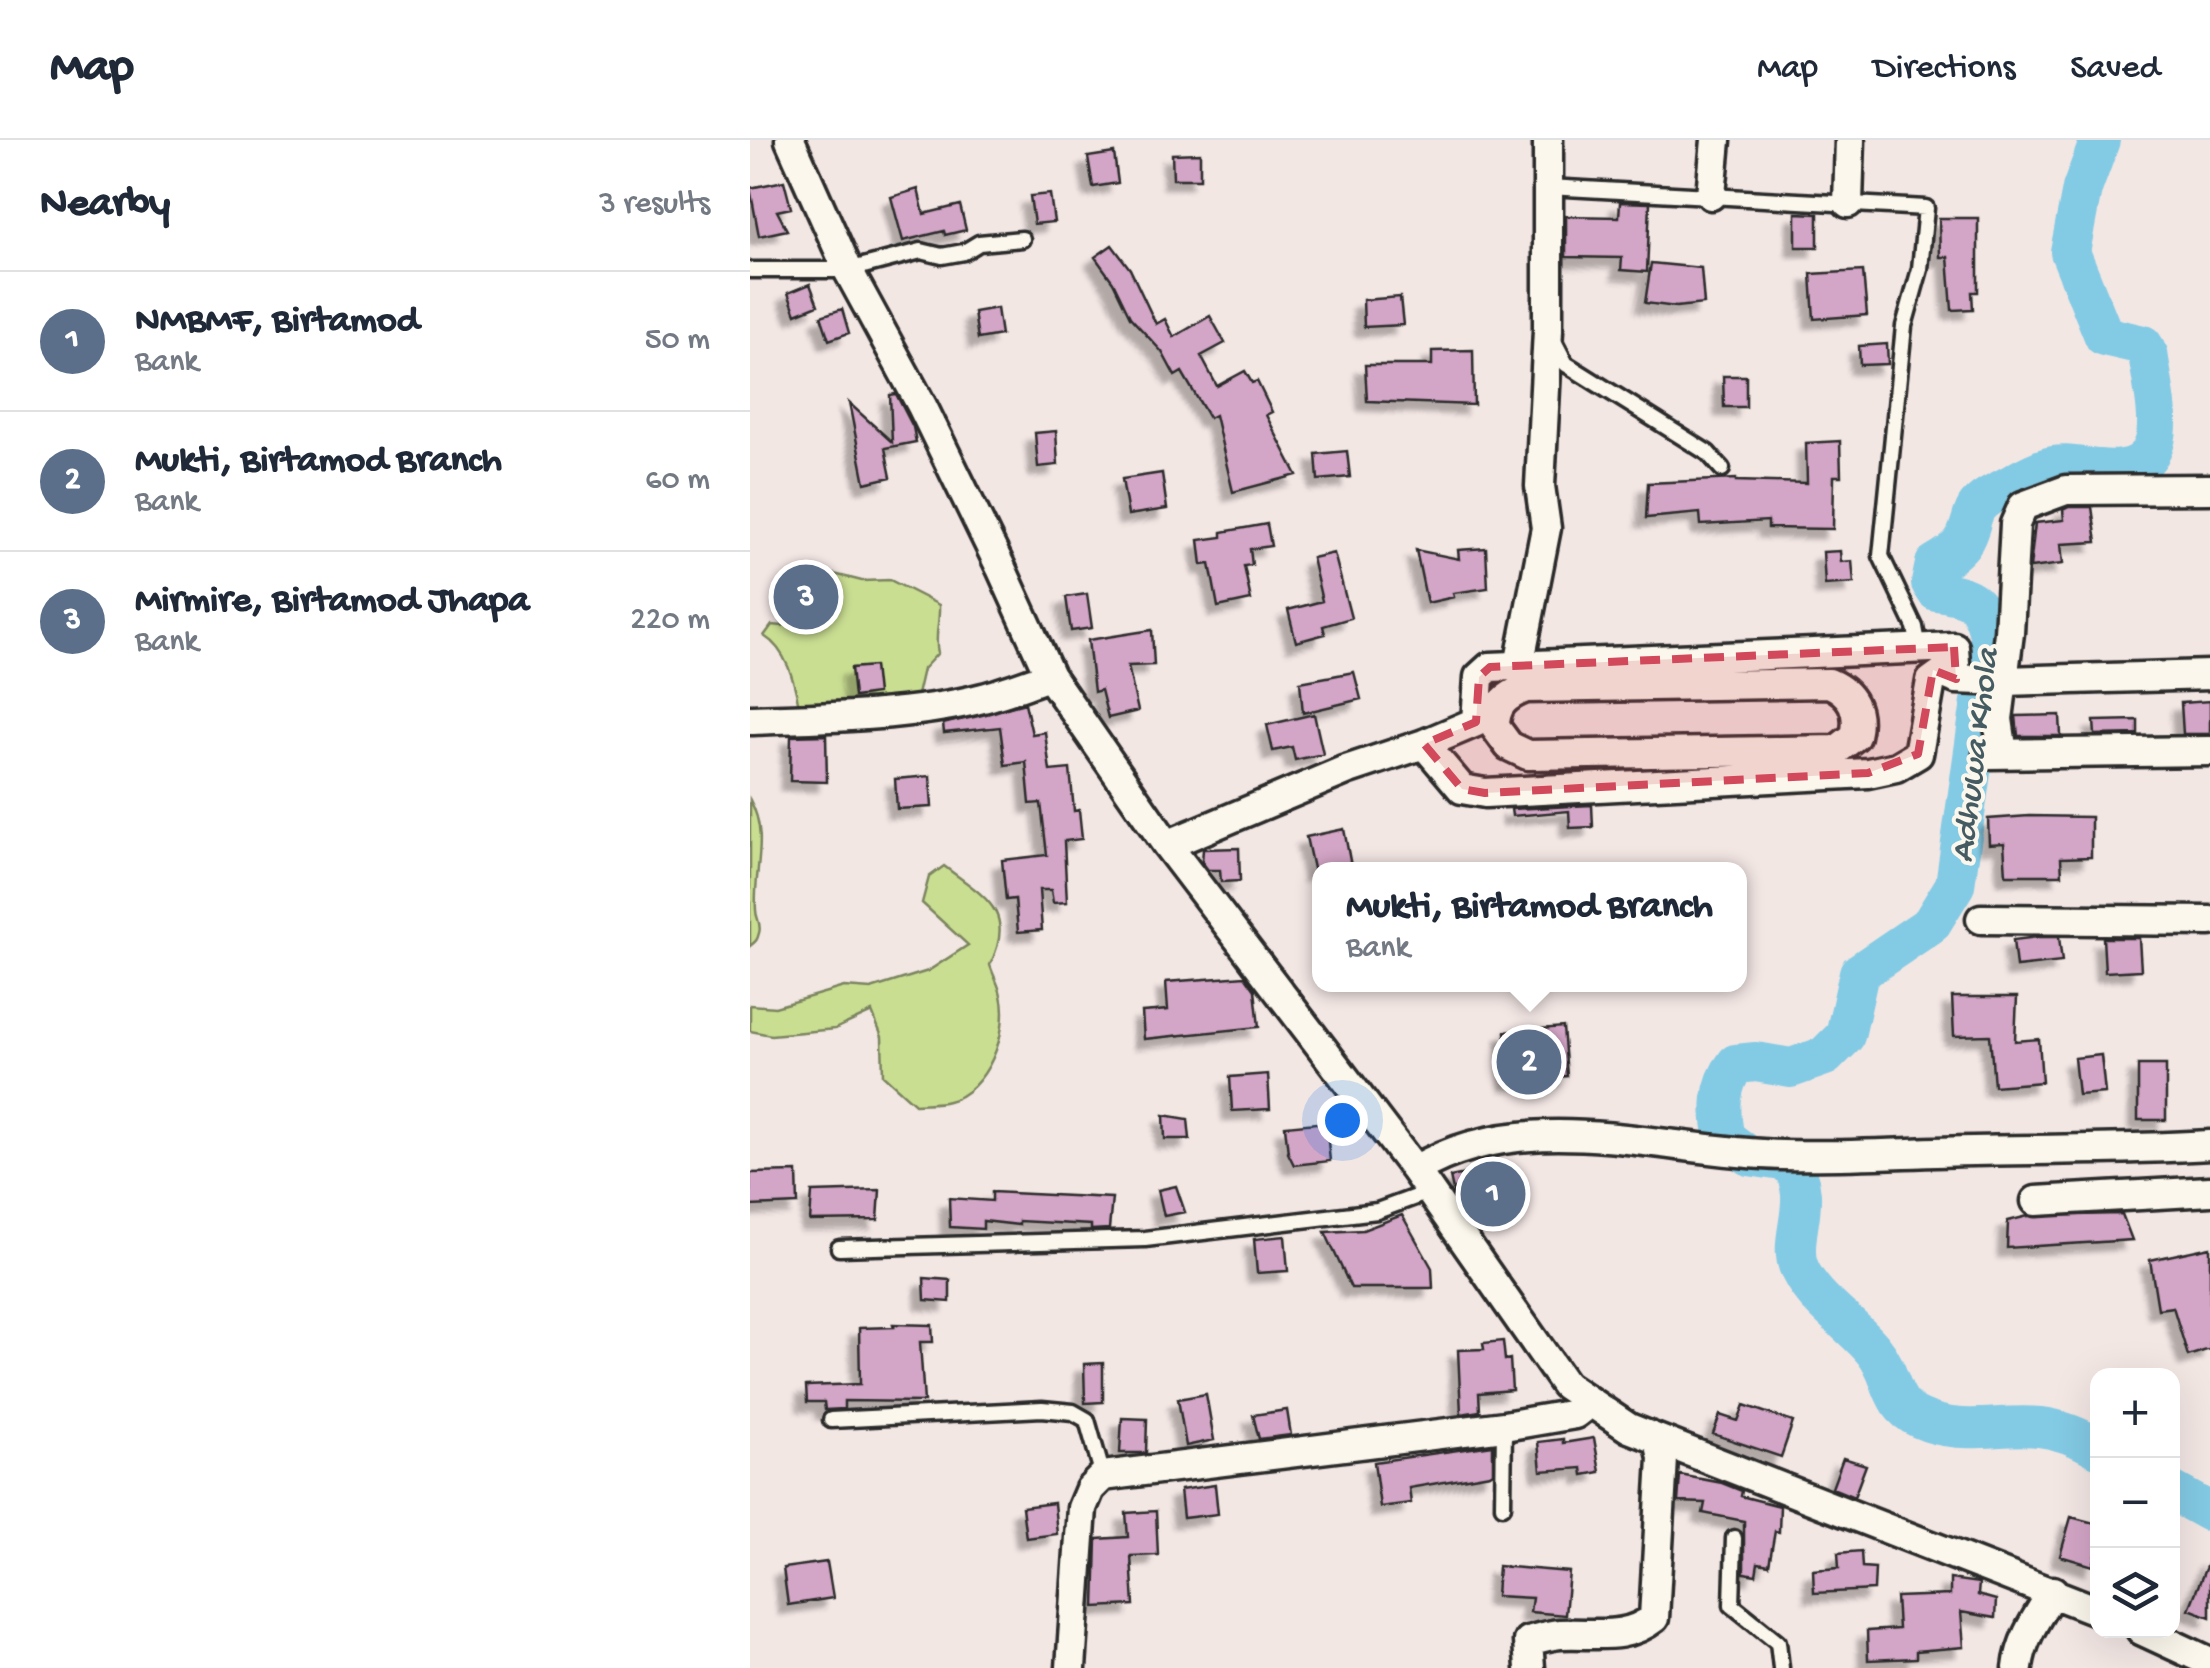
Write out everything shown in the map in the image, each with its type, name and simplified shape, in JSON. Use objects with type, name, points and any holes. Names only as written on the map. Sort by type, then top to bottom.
[{"type":"street","points":[[790,140],[848,270],[922,406],[1050,676],[1166,846],[1422,1181],[1565,1385],[1629,1428],[2090,1607]]},
{"type":"street","points":[[1519,666],[1546,528],[1540,486],[1548,330],[1548,140]]},
{"type":"street","points":[[1711,195],[1716,140]]},
{"type":"street","points":[[1848,203],[1850,140]]},
{"type":"street","points":[[2210,489],[2066,490],[2022,506],[2015,524],[1996,754],[2210,751]]},
{"type":"street","points":[[1166,846],[1346,770],[1476,722],[1479,677],[1490,668],[1954,647],[1960,678]]},
{"type":"street","points":[[1424,744],[1462,789],[1485,792],[1868,772],[1896,767],[1918,754],[1930,681],[1942,674],[2001,681],[2210,675]]},
{"type":"street","points":[[750,720],[815,718],[980,699],[1050,676]]},
{"type":"street","points":[[1828,683],[1847,693],[1857,712],[1855,736],[1837,750],[1528,755],[1510,746],[1495,728],[1496,709],[1503,700],[1526,688],[1828,683]]},
{"type":"street","points":[[1981,919],[2210,921]]},
{"type":"street","points":[[1422,1181],[1435,1158],[1485,1142],[1528,1136],[1614,1136],[1782,1155],[2210,1144]]},
{"type":"street","points":[[2036,1201],[2210,1191]]},
{"type":"street","points":[[1071,1668],[1082,1508],[1090,1489],[1103,1476],[1504,1426],[1575,1414],[1588,1404]]},
{"type":"street","points":[[1530,1668],[1528,1641],[1556,1634],[1621,1634],[1639,1630],[1654,1618],[1664,1458],[1660,1440]]},
{"type":"street","points":[[2018,1668],[2028,1633],[2053,1591]]},
{"type":"street","points":[[2158,1638],[2210,1662]]},
{"type":"lane","points":[[1548,187],[1926,208],[1920,269],[1904,326],[1881,556],[1915,627],[1920,649]]},
{"type":"lane","points":[[750,270],[848,270],[921,251],[942,256],[964,252],[979,243],[1022,239]]},
{"type":"lane","points":[[1548,330],[1566,364],[1708,453],[1722,469]]},
{"type":"lane","points":[[839,1248],[1146,1239],[1378,1211],[1422,1181]]},
{"type":"lane","points":[[831,1420],[1042,1410],[1073,1412],[1087,1420],[1103,1476]]},
{"type":"lane","points":[[1503,1506],[1504,1426]]},
{"type":"lane","points":[[1734,1538],[1732,1605],[1778,1642],[1780,1668]]},
{"type":"highlighted area","points":[[1954,647],[1956,679],[1933,670],[1918,754],[1868,773],[1485,793],[1462,789],[1424,744],[1476,722],[1479,677],[1490,667]]},
{"type":"green space","points":[[834,574],[862,581],[890,580],[939,605],[938,653],[923,669],[917,695],[898,703],[799,706],[784,658],[764,636],[772,625],[783,626],[801,585]]},
{"type":"green space","points":[[750,800],[759,827],[756,913],[760,930],[750,946]]},
{"type":"green space","points":[[944,866],[992,906],[1000,931],[990,965],[1001,995],[1002,1026],[992,1059],[974,1086],[948,1101],[915,1104],[883,1075],[882,1037],[872,1012],[835,1029],[771,1035],[750,1031],[750,1005],[775,1007],[844,987],[871,989],[928,971],[968,945],[922,903],[929,877]]},
{"type":"building","points":[[1114,153],[1118,183],[1093,187],[1088,157]]},
{"type":"building","points":[[1200,153],[1200,179],[1173,179],[1172,154]]},
{"type":"building","points":[[784,181],[791,208],[777,211],[787,230],[759,236],[750,188]]},
{"type":"building","points":[[918,189],[924,214],[960,205],[966,230],[903,241],[891,197]]},
{"type":"building","points":[[1050,194],[1054,222],[1034,224],[1030,196]]},
{"type":"building","points":[[1620,202],[1650,203],[1647,272],[1621,270],[1622,258],[1566,257],[1566,216],[1619,217]]},
{"type":"building","points":[[1796,213],[1818,214],[1818,247],[1796,247]]},
{"type":"building","points":[[1939,218],[1978,218],[1978,292],[1972,292],[1973,309],[1952,310],[1948,257],[1940,257]]},
{"type":"building","points":[[1112,245],[1130,269],[1156,324],[1165,319],[1174,337],[1210,316],[1225,343],[1201,356],[1217,386],[1245,371],[1252,383],[1257,381],[1272,412],[1266,415],[1297,475],[1233,492],[1215,415],[1209,418],[1182,372],[1175,376],[1162,352],[1130,317],[1095,257]]},
{"type":"building","points":[[1651,263],[1701,268],[1704,304],[1676,307],[1645,303]]},
{"type":"building","points":[[1863,271],[1867,315],[1814,319],[1811,274]]},
{"type":"building","points":[[810,284],[818,305],[796,314],[788,293]]},
{"type":"building","points":[[1400,297],[1403,325],[1364,327],[1363,300]]},
{"type":"building","points":[[997,308],[1001,335],[978,339],[974,312]]},
{"type":"building","points":[[842,309],[849,333],[829,340],[821,316]]},
{"type":"building","points":[[1887,344],[1888,364],[1860,365],[1859,346]]},
{"type":"building","points":[[1473,350],[1474,405],[1367,401],[1365,365],[1432,365],[1432,351]]},
{"type":"building","points":[[1723,376],[1746,376],[1746,407],[1724,407]]},
{"type":"building","points":[[896,394],[916,442],[885,448],[891,477],[865,483],[849,403],[892,442],[890,395]]},
{"type":"building","points":[[1056,431],[1058,465],[1038,467],[1035,433]]},
{"type":"building","points":[[1840,441],[1841,476],[1834,476],[1833,529],[1768,528],[1768,521],[1701,525],[1700,513],[1646,518],[1648,483],[1736,479],[1807,483],[1806,443]]},
{"type":"building","points":[[1347,451],[1350,477],[1318,480],[1316,454]]},
{"type":"building","points":[[1162,473],[1167,509],[1128,515],[1122,479]]},
{"type":"building","points":[[2092,507],[2097,542],[2061,544],[2063,564],[2030,568],[2035,523],[2064,520],[2063,510]]},
{"type":"building","points":[[1267,524],[1271,546],[1250,549],[1252,565],[1244,566],[1251,600],[1218,607],[1210,564],[1202,565],[1199,540]]},
{"type":"building","points":[[1486,548],[1488,588],[1453,593],[1454,597],[1427,603],[1416,550],[1459,559],[1458,550]]},
{"type":"building","points":[[1840,551],[1841,562],[1852,561],[1854,583],[1825,585],[1823,552]]},
{"type":"building","points":[[1334,553],[1351,618],[1323,626],[1325,634],[1296,642],[1288,610],[1322,601],[1312,558]]},
{"type":"building","points":[[1087,594],[1092,628],[1071,631],[1066,597]]},
{"type":"building","points":[[1152,630],[1154,665],[1128,666],[1138,711],[1108,718],[1101,690],[1094,692],[1088,640]]},
{"type":"building","points":[[874,666],[877,694],[854,697],[851,668]]},
{"type":"building","points":[[1354,672],[1361,699],[1303,713],[1300,682]]},
{"type":"building","points":[[2210,701],[2210,734],[2183,734],[2181,703]]},
{"type":"building","points":[[1025,703],[1032,734],[1045,732],[1050,771],[1070,769],[1074,811],[1079,810],[1082,839],[1064,841],[1067,902],[1053,903],[1051,890],[1039,890],[1042,930],[1018,932],[1015,899],[1006,900],[1002,860],[1047,855],[1041,803],[1030,804],[1026,762],[1005,765],[1000,727],[944,733],[943,724]]},
{"type":"building","points":[[1314,714],[1323,754],[1295,760],[1292,747],[1273,751],[1267,725]]},
{"type":"building","points":[[2060,715],[2061,736],[2018,736],[2016,716]]},
{"type":"building","points":[[2138,720],[2138,734],[2095,735],[2094,721]]},
{"type":"building","points":[[826,735],[827,782],[790,781],[791,736]]},
{"type":"building","points":[[930,776],[932,807],[897,809],[895,779]]},
{"type":"building","points":[[1592,805],[1593,827],[1570,828],[1569,811],[1512,816],[1511,809]]},
{"type":"building","points":[[2091,817],[2091,857],[2061,858],[2062,875],[2006,875],[2004,843],[1989,844],[1988,819]]},
{"type":"building","points":[[1344,829],[1350,862],[1312,864],[1306,837]]},
{"type":"building","points":[[1239,848],[1240,881],[1221,882],[1220,870],[1208,870],[1202,862],[1203,849]]},
{"type":"building","points":[[2059,937],[2062,962],[2016,967],[2013,940]]},
{"type":"building","points":[[2103,938],[2139,938],[2141,970],[2105,972]]},
{"type":"building","points":[[1245,976],[1255,990],[1259,1027],[1144,1039],[1142,1012],[1168,1010],[1166,982]]},
{"type":"building","points":[[1952,997],[2017,997],[2015,1041],[2039,1039],[2042,1082],[1994,1086],[1990,1035],[1954,1036]]},
{"type":"building","points":[[1563,1027],[1567,1076],[1509,1081],[1505,1032]]},
{"type":"building","points":[[2101,1055],[2105,1093],[2078,1095],[2074,1058]]},
{"type":"building","points":[[2138,1065],[2166,1065],[2166,1120],[2138,1120]]},
{"type":"building","points":[[1268,1074],[1270,1109],[1232,1111],[1230,1077]]},
{"type":"building","points":[[1164,1115],[1188,1119],[1190,1139],[1165,1139]]},
{"type":"building","points":[[1326,1122],[1330,1161],[1294,1165],[1288,1153],[1285,1126]]},
{"type":"building","points":[[1481,1171],[1483,1182],[1508,1178],[1512,1199],[1463,1209],[1454,1195],[1450,1177]]},
{"type":"building","points":[[797,1172],[798,1204],[750,1206],[750,1173]]},
{"type":"building","points":[[1176,1186],[1185,1212],[1164,1216],[1158,1190]]},
{"type":"building","points":[[880,1190],[878,1220],[810,1221],[812,1192]]},
{"type":"building","points":[[992,1192],[1112,1198],[1109,1229],[1019,1221],[1019,1225],[983,1221],[983,1229],[950,1227],[949,1198],[992,1201]]},
{"type":"building","points":[[2122,1214],[2132,1240],[2007,1248],[2008,1221],[2028,1216]]},
{"type":"building","points":[[1402,1215],[1432,1268],[1433,1288],[1351,1288],[1325,1232],[1363,1230]]},
{"type":"building","points":[[1285,1236],[1288,1271],[1257,1273],[1254,1239]]},
{"type":"building","points":[[2210,1247],[2210,1349],[2188,1356],[2173,1307],[2158,1309],[2150,1260]]},
{"type":"building","points":[[924,1278],[950,1280],[950,1302],[925,1300]]},
{"type":"building","points":[[893,1324],[932,1325],[933,1342],[920,1342],[924,1402],[844,1401],[844,1409],[825,1410],[824,1402],[807,1402],[806,1386],[860,1384],[859,1328],[894,1327]]},
{"type":"building","points":[[1503,1341],[1505,1360],[1510,1359],[1512,1390],[1479,1393],[1480,1411],[1461,1414],[1458,1350],[1484,1349],[1483,1343]]},
{"type":"building","points":[[1103,1363],[1103,1402],[1085,1403],[1084,1364]]},
{"type":"building","points":[[1206,1394],[1214,1440],[1186,1446],[1178,1399]]},
{"type":"building","points":[[1744,1405],[1793,1422],[1781,1457],[1713,1434],[1720,1415],[1738,1421]]},
{"type":"building","points":[[1287,1410],[1291,1435],[1259,1439],[1253,1415]]},
{"type":"building","points":[[1122,1418],[1147,1419],[1146,1453],[1120,1453]]},
{"type":"building","points":[[1594,1438],[1600,1472],[1583,1475],[1582,1468],[1541,1471],[1538,1442]]},
{"type":"building","points":[[1493,1445],[1490,1474],[1409,1488],[1411,1503],[1380,1507],[1374,1462]]},
{"type":"building","points":[[1843,1458],[1866,1465],[1854,1497],[1832,1488]]},
{"type":"building","points":[[1680,1475],[1722,1483],[1742,1491],[1741,1496],[1780,1506],[1779,1532],[1775,1531],[1769,1565],[1758,1563],[1756,1575],[1744,1573],[1744,1521],[1703,1513],[1705,1503],[1678,1502]]},
{"type":"building","points":[[1215,1485],[1218,1514],[1183,1518],[1180,1490]]},
{"type":"building","points":[[1054,1503],[1057,1534],[1026,1538],[1022,1507]]},
{"type":"building","points":[[1156,1511],[1158,1555],[1131,1556],[1134,1605],[1095,1607],[1097,1539],[1128,1537],[1126,1513]]},
{"type":"building","points":[[2071,1517],[2090,1522],[2090,1565],[2060,1556]]},
{"type":"building","points":[[1861,1551],[1862,1567],[1875,1568],[1874,1590],[1814,1593],[1813,1570],[1839,1568],[1838,1553]]},
{"type":"building","points":[[2210,1559],[2210,1617],[2189,1609]]},
{"type":"building","points":[[827,1562],[833,1598],[788,1605],[783,1568]]},
{"type":"building","points":[[1498,1566],[1569,1572],[1565,1615],[1530,1612],[1532,1598],[1496,1596]]},
{"type":"building","points":[[1950,1579],[1979,1583],[1978,1595],[1996,1600],[1995,1618],[1961,1612],[1964,1647],[1916,1651],[1916,1658],[1868,1660],[1867,1631],[1898,1629],[1896,1597],[1950,1595]]},
{"type":"waterway","name":"Adhuwa Khola","points":[[2090,1444],[2047,1428],[1949,1427],[1909,1412],[1896,1397],[1874,1351],[1821,1300],[1798,1265],[1800,1189],[1789,1162],[1749,1156],[1725,1138],[1721,1109],[1723,1090],[1736,1064],[1756,1062],[1791,1068],[1825,1056],[1845,1036],[1859,973],[1931,924],[1955,885],[1990,638],[1974,603],[1959,595],[1936,591],[1931,583],[1935,564],[1961,544],[1981,503],[2027,476],[2058,465],[2124,469],[2141,462],[2152,450],[2157,415],[2148,353],[2143,345],[2104,336],[2070,252],[2082,189],[2100,140]]},
{"type":"waterway","name":"Adhuwa Khola","points":[[2180,1495],[2210,1512]]},
{"type":"place","name":"Mirmire, Birtamod Jhapa","points":[[806,597]]},
{"type":"place","name":"Mukti, Birtamod Branch","points":[[1529,1062]]},
{"type":"place","name":"NMBMF, Birtamod","points":[[1493,1194]]}]
